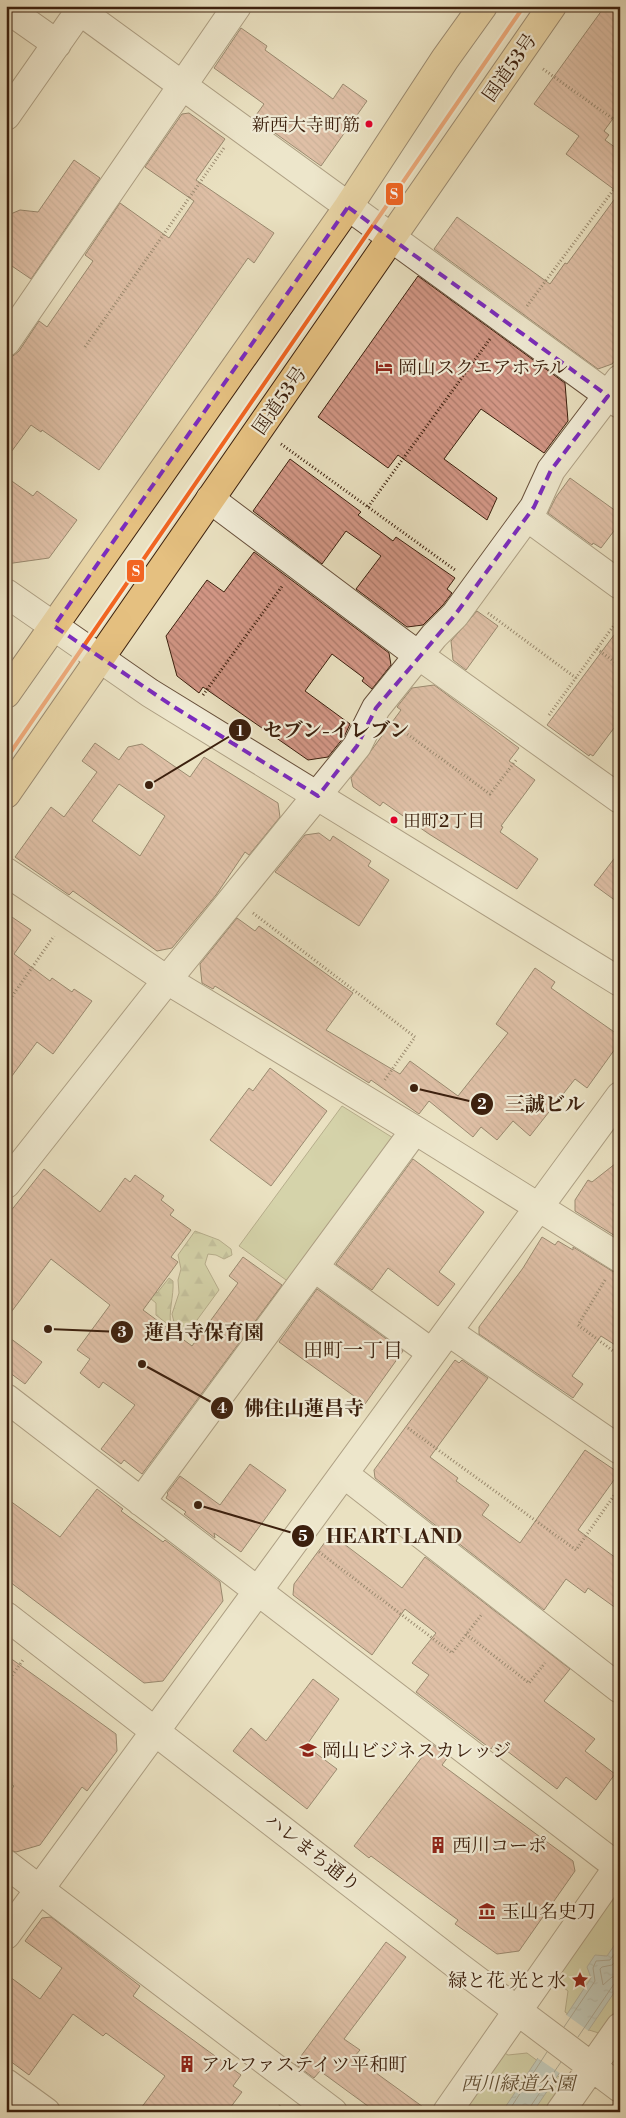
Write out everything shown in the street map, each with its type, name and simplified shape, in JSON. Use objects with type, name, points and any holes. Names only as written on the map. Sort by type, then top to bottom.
[{"type":"highway","points":[[6,694],[348,207],[429,83],[483,6]]},
{"type":"highway","name":"国道53号","points":[[6,794],[552,6]]},
{"type":"street","points":[[6,342],[237,6]]},
{"type":"street","points":[[6,8],[57,44]]},
{"type":"street","points":[[6,116],[82,9],[182,86],[508,324],[616,393],[551,470],[534,507],[455,615],[418,655],[376,708],[357,746],[167,980],[6,1184]]},
{"type":"street","points":[[210,499],[418,655],[620,800]]},
{"type":"street","points":[[527,517],[620,585]]},
{"type":"street","points":[[6,593],[150,693],[620,982]]},
{"type":"street","points":[[6,872],[167,980],[415,1130],[619,1258]]},
{"type":"street","points":[[6,1935],[620,1096]]},
{"type":"street","points":[[141,1502],[415,1130]]},
{"type":"street","points":[[315,1268],[432,1353]]},
{"type":"street","points":[[449,1332],[620,1450]]},
{"type":"street","points":[[6,1398],[619,1865],[448,2112]]},
{"type":"street","points":[[344,1474],[620,1689]]},
{"type":"street","name":"ハレまち通り","points":[[6,1616],[620,2088]]},
{"type":"street","points":[[6,1864],[333,2112]]},
{"type":"street","points":[[560,2112],[583,2061],[620,2027]]},
{"type":"street","points":[[6,2083],[46,2112]]},
{"type":"path","points":[[543,69],[620,124]]},
{"type":"path","points":[[85,347],[239,127]]},
{"type":"path","points":[[368,507],[620,181]]},
{"type":"path","points":[[281,444],[458,572]]},
{"type":"path","points":[[200,700],[297,565]]},
{"type":"path","points":[[483,609],[576,678]]},
{"type":"path","points":[[395,725],[490,794],[533,738],[620,617]]},
{"type":"path","points":[[597,649],[620,666]]},
{"type":"path","points":[[251,911],[415,1037],[369,1102]]},
{"type":"path","points":[[6,1005],[70,914]]},
{"type":"path","points":[[619,1258],[578,1325],[620,1356]]},
{"type":"path","points":[[401,1423],[576,1550],[620,1487]]},
{"type":"path","points":[[311,1546],[452,1653],[498,1594]]},
{"type":"path","points":[[466,1634],[529,1683],[560,1643]]},
{"type":"path","points":[[6,1684],[27,1656]]},
{"type":"highlighted area","points":[[348,207],[608,396],[551,470],[534,507],[455,615],[376,708],[357,746],[318,796],[174,707],[54,626]]},
{"type":"green space","points":[[342,1106],[398,1141],[293,1285],[239,1246]]},
{"type":"green space","points":[[195,1231],[219,1240],[231,1249],[232,1255],[224,1259],[208,1254],[205,1264],[219,1290],[189,1331],[175,1326],[172,1314],[179,1293],[178,1280],[181,1269],[178,1255]]},
{"type":"green space","points":[[169,1278],[173,1281],[170,1315],[171,1327],[156,1315],[156,1303],[145,1294],[140,1281],[157,1293]]},
{"type":"green space","name":"西川緑道公園","points":[[620,1885],[620,2009],[602,2034],[589,2030],[565,2012],[568,1991],[554,1980]]},
{"type":"green space","name":"西川緑道公園","points":[[503,2052],[508,2055],[527,2053],[566,2082],[546,2112],[462,2112]]},
{"type":"water","points":[[620,1937],[620,1984],[533,2112],[502,2112],[591,1978],[587,1967],[595,1955],[607,1956]]},
{"type":"pier","points":[[565,2014],[590,2032],[561,2074],[536,2057]]},
{"type":"building","points":[[605,6],[620,6],[620,109],[604,131],[609,135],[605,140],[620,151],[620,354],[612,364],[598,369],[434,249],[457,217],[550,284],[619,193],[566,154],[579,136],[534,104]]},
{"type":"building","points":[[241,28],[267,46],[265,50],[333,99],[343,84],[367,101],[321,166],[254,118],[264,104],[214,68]]},
{"type":"building","points":[[189,113],[225,139],[196,180],[274,233],[254,263],[248,258],[99,470],[42,430],[41,432],[31,425],[6,459],[6,357],[13,356],[19,351],[39,321],[47,327],[93,261],[85,255],[120,203],[169,238],[194,201],[145,167],[182,114]]},
{"type":"building","points":[[74,160],[100,178],[31,279],[6,262],[6,216],[20,210],[38,212]]},
{"type":"building","points":[[418,276],[565,383],[568,421],[544,453],[481,409],[444,459],[497,498],[487,520],[398,455],[388,468],[318,417]]},
{"type":"building","points":[[290,459],[361,512],[358,515],[393,541],[396,537],[455,578],[447,589],[452,593],[423,625],[407,627],[356,589],[381,556],[346,531],[322,564],[253,511]]},
{"type":"building","points":[[6,477],[33,496],[37,491],[77,520],[49,558],[6,564]]},
{"type":"building","points":[[570,478],[620,514],[620,523],[601,548],[593,543],[592,545],[548,513],[556,497]]},
{"type":"building","points":[[254,552],[389,653],[391,665],[372,689],[362,681],[364,678],[332,654],[305,691],[350,724],[344,737],[328,757],[308,760],[203,687],[199,693],[177,676],[166,636],[207,580],[224,592]]},
{"type":"building","points":[[477,611],[498,626],[466,670],[453,660],[451,641]]},
{"type":"building","points":[[620,627],[620,720],[593,756],[590,754],[589,756],[547,725]]},
{"type":"building","points":[[434,685],[519,748],[509,761],[535,780],[501,826],[503,827],[500,832],[538,859],[517,889],[429,834],[383,802],[380,806],[353,787],[351,778],[401,710],[397,707],[412,688]]},
{"type":"building","points":[[95,743],[119,760],[128,747],[142,744],[190,777],[204,757],[278,803],[280,817],[249,855],[245,852],[216,895],[172,948],[157,951],[73,891],[69,895],[15,857],[51,807],[64,817],[97,772],[82,761]],"holes":[[[119,784],[165,816],[140,856],[92,821]]]},
{"type":"building","points":[[319,833],[330,841],[333,836],[371,861],[368,866],[389,880],[359,926],[275,872],[305,835]]},
{"type":"building","points":[[620,851],[620,904],[594,885]]},
{"type":"building","points":[[6,913],[31,930],[14,954],[50,981],[52,978],[72,992],[74,989],[92,1001],[53,1054],[37,1042],[6,1084]]},
{"type":"building","points":[[237,918],[255,931],[259,926],[353,993],[326,1030],[400,1074],[410,1061],[458,1096],[508,1033],[496,1024],[535,968],[555,982],[551,988],[620,1036],[620,1042],[587,1088],[575,1079],[530,1136],[513,1121],[497,1140],[481,1127],[473,1137],[429,1101],[419,1114],[371,1080],[369,1083],[215,986],[213,989],[202,983],[200,964]]},
{"type":"building","points":[[270,1068],[327,1111],[271,1186],[210,1140],[249,1088],[253,1091]]},
{"type":"building","points":[[413,1159],[484,1212],[439,1272],[455,1284],[438,1306],[388,1268],[372,1290],[336,1264]]},
{"type":"building","points":[[620,1160],[620,1194],[613,1205],[620,1209],[620,1239],[575,1211],[575,1200],[588,1180],[592,1182]]},
{"type":"building","points":[[44,1169],[100,1212],[125,1178],[130,1182],[135,1175],[164,1196],[161,1200],[174,1210],[170,1215],[191,1230],[171,1257],[178,1262],[143,1310],[192,1346],[238,1283],[229,1276],[243,1257],[282,1285],[142,1474],[124,1460],[121,1464],[101,1449],[135,1405],[103,1382],[99,1388],[80,1373],[90,1359],[77,1350],[110,1305],[51,1259],[6,1319],[6,1217]]},
{"type":"building","points":[[542,1237],[555,1245],[558,1241],[573,1250],[573,1247],[620,1274],[620,1348],[601,1336],[572,1376],[583,1384],[573,1398],[479,1334],[479,1327],[523,1268]]},
{"type":"building","points":[[317,1289],[403,1351],[365,1404],[279,1342]]},
{"type":"building","points":[[6,1335],[42,1362],[25,1384],[6,1370]]},
{"type":"building","points":[[455,1360],[459,1363],[462,1360],[488,1378],[430,1457],[458,1478],[456,1481],[489,1505],[482,1515],[520,1543],[585,1450],[619,1473],[578,1530],[620,1561],[620,1611],[588,1588],[585,1593],[566,1579],[544,1610],[375,1478],[374,1470]]},
{"type":"building","points":[[250,1464],[286,1490],[241,1552],[214,1533],[215,1538],[184,1514],[186,1512],[166,1498],[167,1493],[180,1476],[220,1505]]},
{"type":"building","points":[[97,1489],[123,1509],[121,1511],[163,1542],[165,1540],[220,1582],[223,1601],[163,1681],[144,1683],[6,1579],[6,1498],[60,1537]]},
{"type":"building","points":[[331,1534],[402,1588],[425,1557],[570,1669],[544,1701],[595,1739],[585,1751],[615,1774],[596,1800],[566,1777],[557,1789],[503,1748],[501,1751],[493,1746],[491,1749],[416,1692],[429,1675],[412,1663],[436,1633],[405,1609],[372,1655],[293,1595],[294,1584]]},
{"type":"building","points":[[6,1655],[116,1734],[117,1751],[87,1791],[82,1787],[40,1845],[16,1852],[6,1849],[6,1797],[14,1786],[6,1781]]},
{"type":"building","points":[[313,1679],[339,1699],[306,1746],[337,1769],[307,1809],[233,1751],[251,1728],[266,1741]]},
{"type":"building","points":[[432,1744],[448,1757],[442,1765],[573,1861],[575,1871],[519,1951],[497,1954],[455,1924],[458,1920],[371,1856],[369,1858],[354,1846]]},
{"type":"building","points":[[51,1917],[140,1986],[133,1996],[241,2075],[233,2086],[242,2092],[227,2112],[138,2112],[165,2076],[106,2033],[103,2036],[73,2014],[29,2075],[6,2058],[6,1974],[40,1999],[62,1968],[25,1941],[42,1918]]},
{"type":"building","points":[[386,1942],[406,1957],[344,2039],[360,2050],[354,2057],[430,2112],[376,2112],[320,2071],[314,2078],[295,2064]]},
{"type":"transit line","name":"S","points":[[6,759],[524,6]]},
{"type":"place","name":"新西大寺町筋","points":[[369,124]]},
{"type":"place","name":"岡山スクエアホテル","points":[[384,367]]},
{"type":"place","name":"セブン-イレブン","points":[[149,785]]},
{"type":"place","name":"田町2丁目","points":[[394,820]]},
{"type":"place","name":"三誠ビル","points":[[414,1088]]},
{"type":"place","name":"蓮昌寺保育園","points":[[48,1329]]},
{"type":"place","name":"佛住山蓮昌寺","points":[[142,1364]]},
{"type":"place","name":"HEART LAND","points":[[198,1505]]},
{"type":"place","name":"岡山ビジネスカレッジ","points":[[308,1750]]},
{"type":"place","name":"西川コーポ","points":[[438,1845]]},
{"type":"place","name":"玉山名史刀","points":[[487,1911]]},
{"type":"place","name":"緑と花 光と水","points":[[580,1980]]},
{"type":"place","name":"アルファステイツ平和町","points":[[187,2064]]},
{"type":"district","name":"田町一丁目","points":[[353,1350]]}]
